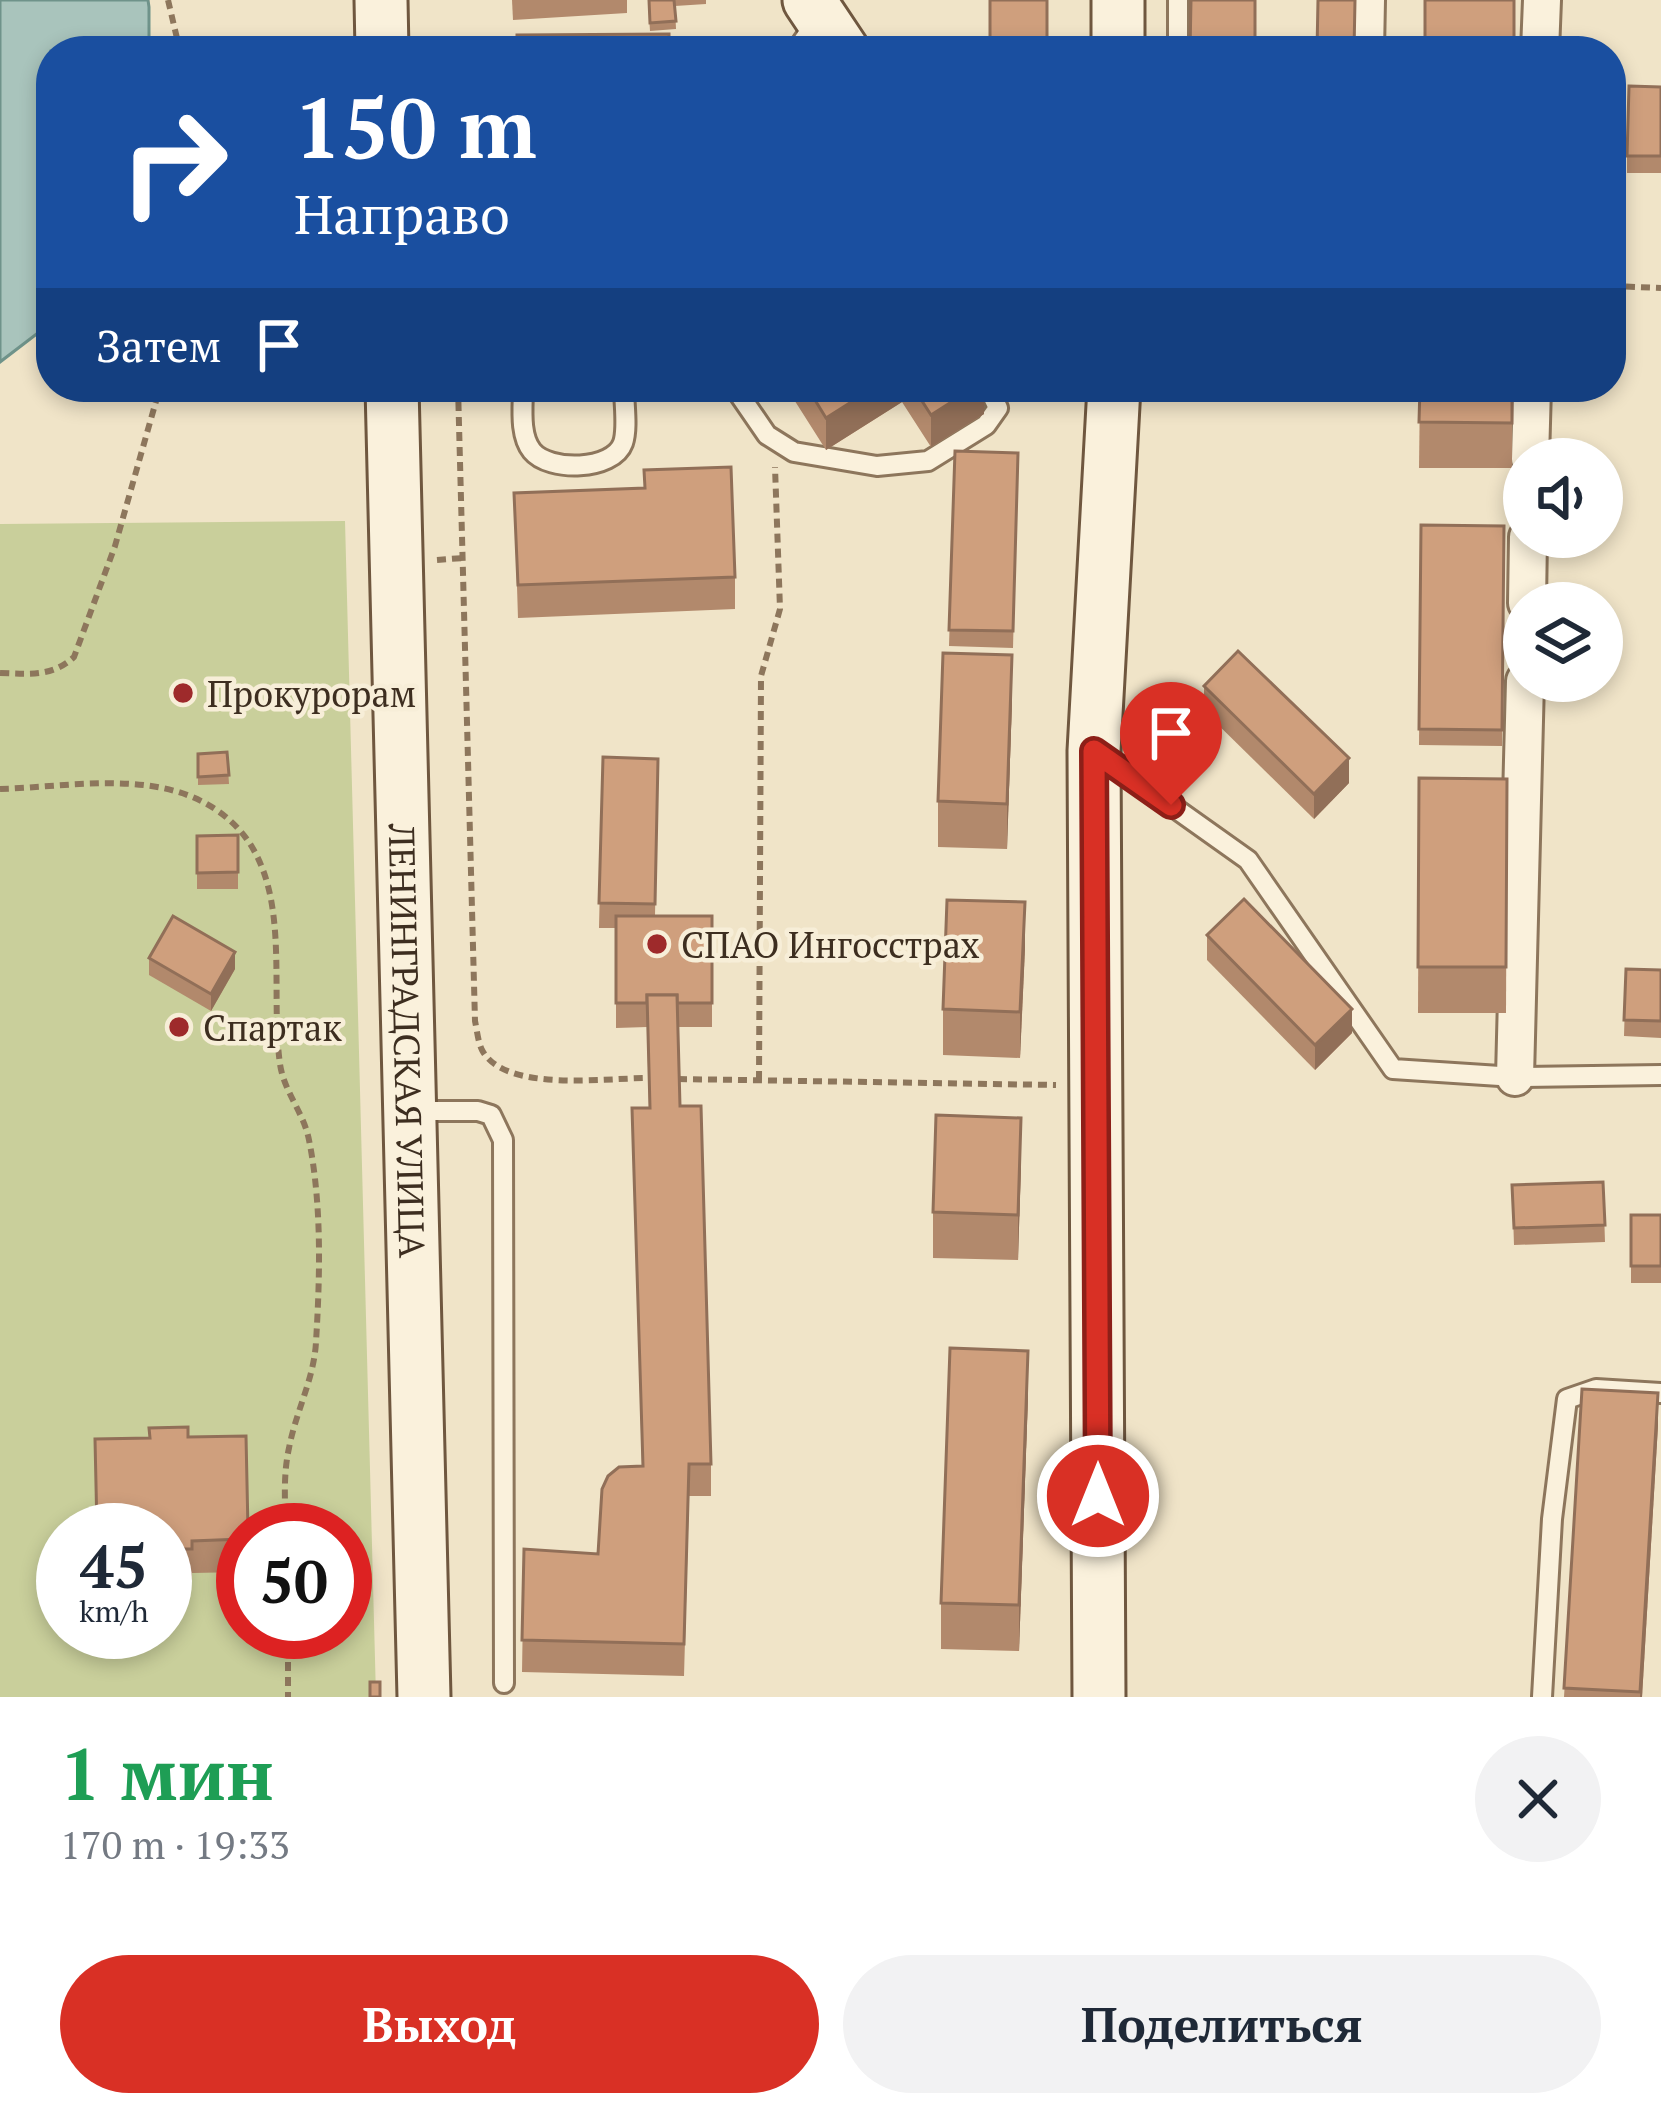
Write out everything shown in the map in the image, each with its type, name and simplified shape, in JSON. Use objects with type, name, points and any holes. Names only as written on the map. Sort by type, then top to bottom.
[{"type":"main road","points":[[381,0],[382,36]]},
{"type":"main road","points":[[1118,0],[1118,36]]},
{"type":"main road","name":"ЛЕНИНГРАДСКАЯ УЛИЦА","points":[[392,402],[424,1697]]},
{"type":"main road","points":[[1099,1697],[1094,751],[1113,402]]},
{"type":"street","points":[[1365,36],[1366,0]]},
{"type":"street","points":[[1541,36],[1542,0]]},
{"type":"street","points":[[1531,438],[1532,402]]},
{"type":"street","points":[[1516,1077],[1525,702]]},
{"type":"lane","points":[[1178,0],[1178,36]]},
{"type":"lane","points":[[523,402],[524,437],[541,459],[556,464],[603,462],[615,455],[624,441],[623,402]]},
{"type":"lane","points":[[746,402],[774,439],[794,452],[877,466],[928,460],[994,418],[995,402]]},
{"type":"lane","points":[[1094,751],[1248,860],[1393,1069],[1516,1077],[1661,1075]]},
{"type":"lane","points":[[412,1111],[491,1115],[503,1140],[504,1683]]},
{"type":"lane","points":[[1542,1697],[1552,1519],[1567,1399],[1596,1389],[1661,1393]]},
{"type":"path","points":[[168,0],[176,36]]},
{"type":"path","points":[[1626,287],[1661,288]]},
{"type":"path","points":[[0,673],[46,674],[74,657],[115,546],[156,402]]},
{"type":"path","points":[[458,402],[475,1021],[482,1051],[504,1072],[528,1078],[648,1078]]},
{"type":"path","points":[[759,1080],[760,676],[780,609],[774,439]]},
{"type":"path","points":[[428,560],[463,558]]},
{"type":"path","points":[[0,788],[144,785],[174,789],[230,819],[264,868],[272,902],[280,1068],[309,1140],[318,1251],[315,1361],[289,1444],[287,1503]]},
{"type":"path","points":[[678,1079],[1035,1084]]},
{"type":"path","points":[[288,1659],[288,1697]]},
{"type":"green space","name":"Спартак","points":[[345,521],[371,1503],[216,1503],[216,1659],[372,1659],[372,1545],[376,1697],[0,1697],[0,524]]},
{"type":"water","points":[[0,0],[148,0],[149,36],[36,36],[36,334],[0,362]]},
{"type":"building","points":[[649,0],[674,0],[676,21],[650,23]]},
{"type":"building","points":[[990,0],[1047,0],[1047,36],[990,36]]},
{"type":"building","points":[[1191,0],[1255,0],[1255,36],[1190,36]]},
{"type":"building","points":[[1318,0],[1355,0],[1354,36],[1317,36]]},
{"type":"building","points":[[1425,0],[1514,0],[1514,36],[1425,36]]},
{"type":"building","points":[[669,34],[669,36],[517,36]]},
{"type":"building","points":[[1629,86],[1661,87],[1661,156],[1627,156]]},
{"type":"building","points":[[816,402],[851,402],[826,418]]},
{"type":"building","points":[[923,402],[951,402],[931,415]]},
{"type":"building","points":[[1420,402],[1512,402],[1512,423],[1419,422]]},
{"type":"building","points":[[955,451],[1018,453],[1013,631],[949,630]]},
{"type":"building","points":[[731,467],[735,577],[518,585],[514,493],[645,488],[644,470]]},
{"type":"building","points":[[1421,525],[1503,526],[1502,730],[1419,729]]},
{"type":"building","points":[[1238,651],[1349,758],[1314,794],[1204,686]]},
{"type":"building","points":[[943,653],[1012,655],[1007,804],[938,801]]},
{"type":"building","points":[[227,752],[229,775],[198,777],[198,754]]},
{"type":"building","points":[[603,757],[658,759],[655,904],[599,903]]},
{"type":"building","points":[[1419,778],[1507,779],[1506,967],[1418,967]]},
{"type":"building","points":[[238,835],[238,872],[197,873],[197,836]]},
{"type":"building","points":[[1244,899],[1352,1009],[1315,1045],[1207,935]]},
{"type":"building","points":[[947,900],[1025,902],[1020,1012],[943,1009]]},
{"type":"building","points":[[173,916],[235,952],[211,994],[149,958]]},
{"type":"building","points":[[616,916],[712,916],[712,1003],[677,1003],[677,995],[647,995],[647,1003],[616,1003]]},
{"type":"building","points":[[1626,969],[1661,970],[1661,1021],[1624,1020]]},
{"type":"building","points":[[647,995],[677,995],[680,1106],[701,1106],[711,1464],[689,1464],[684,1644],[522,1640],[524,1549],[598,1554],[602,1489],[608,1476],[619,1467],[643,1466],[632,1108],[650,1108]]},
{"type":"building","points":[[936,1115],[1021,1118],[1018,1215],[933,1212]]},
{"type":"building","points":[[1603,1182],[1605,1225],[1514,1228],[1512,1185]]},
{"type":"building","points":[[1631,1215],[1661,1215],[1661,1266],[1631,1266]]},
{"type":"building","points":[[950,1348],[1028,1351],[1019,1605],[941,1603]]},
{"type":"building","points":[[1582,1389],[1658,1393],[1640,1692],[1564,1688]]},
{"type":"building","points":[[188,1427],[188,1437],[246,1436],[247,1503],[216,1503],[216,1540],[192,1541],[192,1503],[96,1503],[95,1439],[150,1438],[149,1428]]},
{"type":"building","points":[[370,1682],[380,1682],[380,1697],[370,1697]]},
{"type":"place","name":"Прокурорам","points":[[183,693]]},
{"type":"place","name":"СПАО Ингосстрах","points":[[657,944]]},
{"type":"place","name":"Спартак","points":[[179,1027]]},
{"type":"route","points":[[1098,1496],[1094,751],[1171,805]]}]
